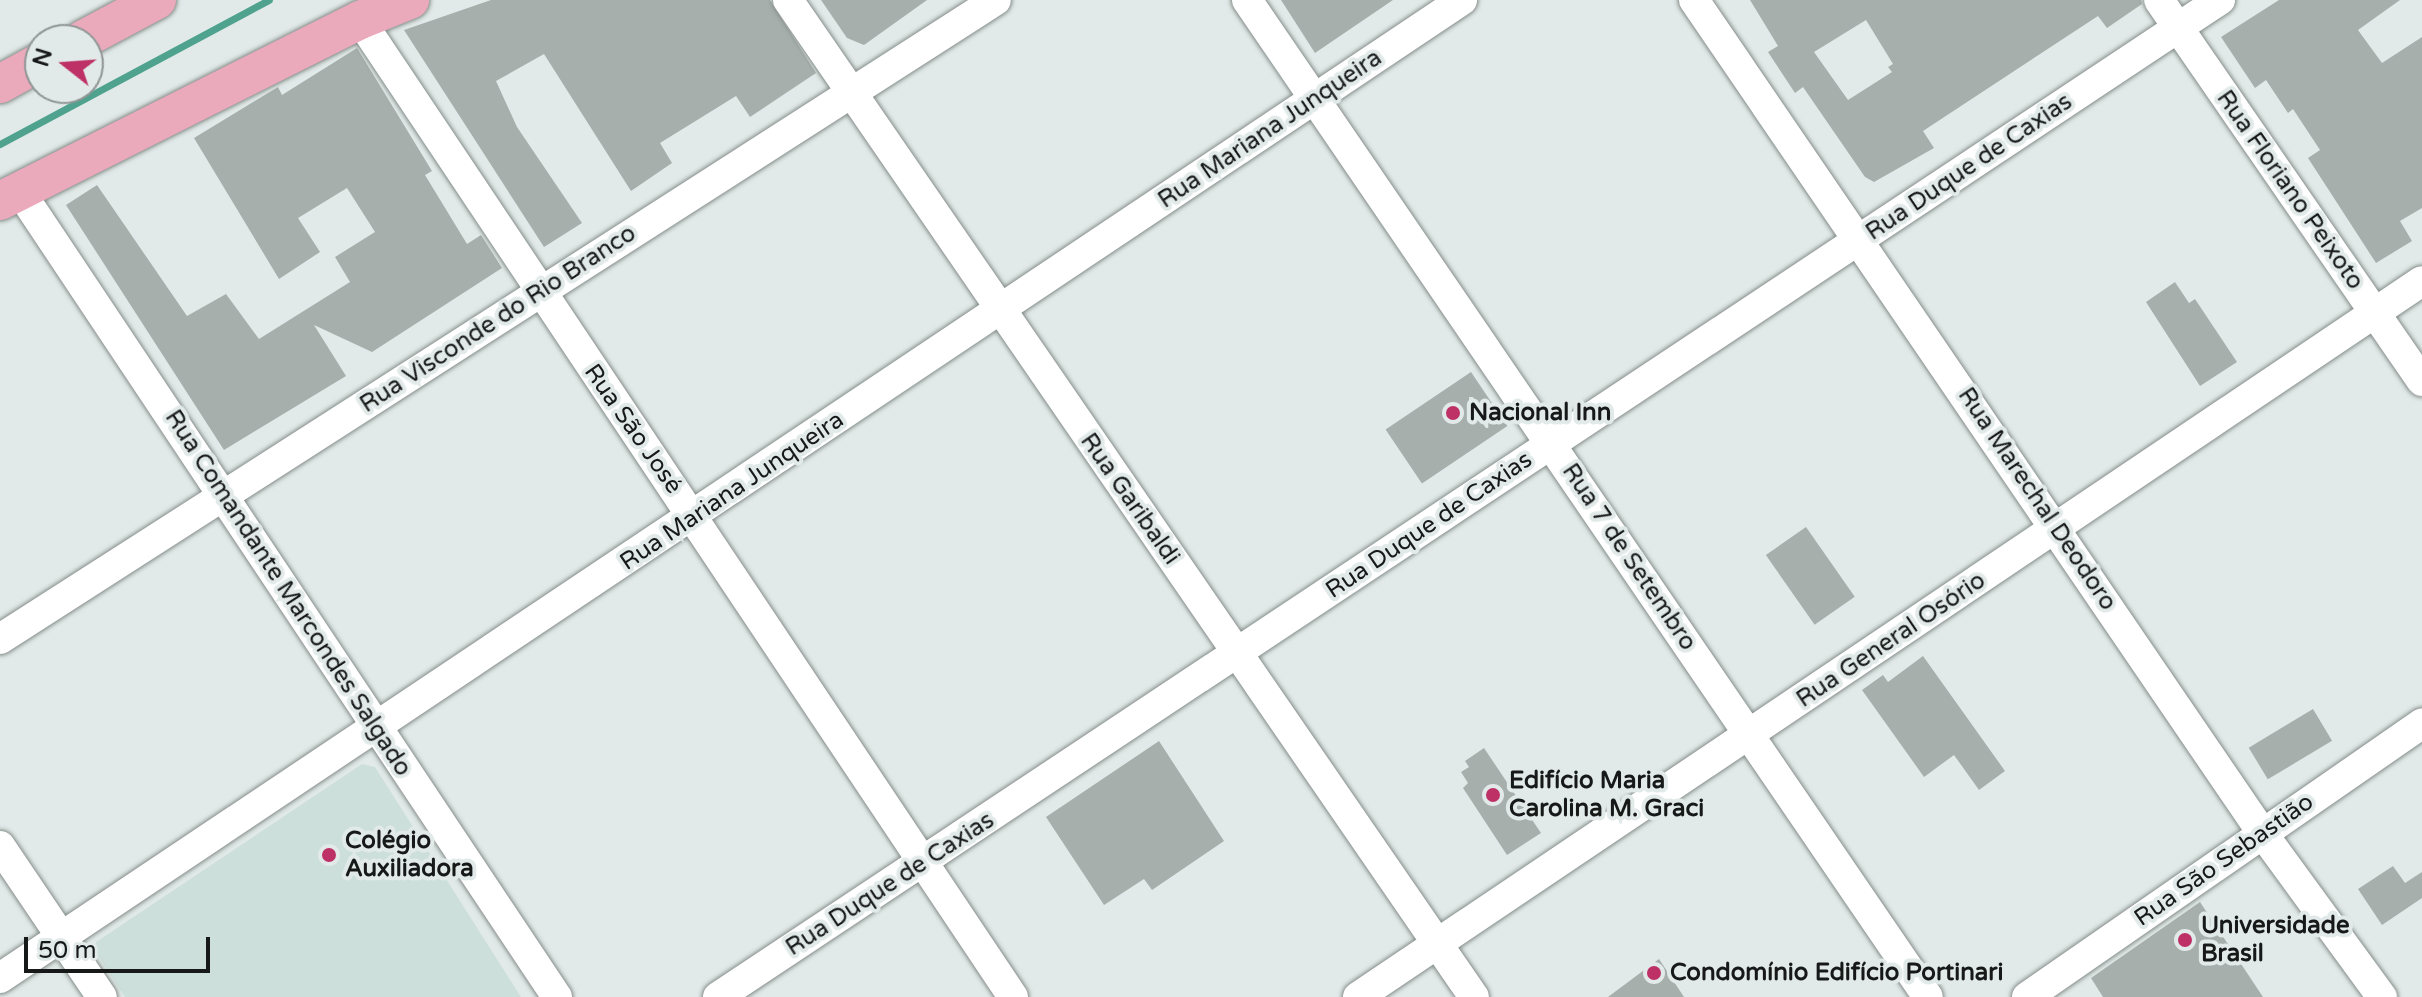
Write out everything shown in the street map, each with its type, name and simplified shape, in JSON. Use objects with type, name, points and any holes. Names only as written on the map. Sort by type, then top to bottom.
[{"type":"main road","points":[[104,28],[157,0]]},
{"type":"main road","points":[[9,196],[360,20],[410,0]]},
{"type":"main road","points":[[0,84],[24,71]]},
{"type":"street","name":"Rua Garibaldi","points":[[788,0],[1474,997]]},
{"type":"street","name":"Rua Visconde do Rio Branco","points":[[0,639],[996,0]]},
{"type":"street","name":"Rua 7 de Setembro","points":[[1247,0],[1312,100],[1552,444],[1928,997]]},
{"type":"street","name":"Rua Mariana Junqueira","points":[[0,978],[375,726],[694,517],[1462,0]]},
{"type":"street","name":"Rua Marechal Deodoro","points":[[1694,0],[2058,528],[2263,834],[2382,997]]},
{"type":"street","name":"Rua Floriano Peixoto","points":[[2159,0],[2422,381]]},
{"type":"street","name":"Rua Duque de Caxias","points":[[718,997],[2220,0]]},
{"type":"street","name":"Rua São José","points":[[360,20],[1013,997]]},
{"type":"street","name":"Rua Comandante Marcondes Salgado","points":[[9,196],[225,494],[375,726],[557,997]]},
{"type":"street","name":"Rua General Osório","points":[[1358,997],[2422,281]]},
{"type":"street","name":"Rua São Sebastião","points":[[2027,997],[2422,723]]},
{"type":"street","points":[[0,846],[102,997]]},
{"type":"shaded area","name":"Colégio Auxiliadora","points":[[362,764],[375,767],[521,997],[125,997],[95,951],[96,942]]},
{"type":"building","points":[[491,0],[770,0],[816,73],[750,117],[736,96],[660,143],[672,163],[631,191],[544,54],[496,81],[517,127],[582,223],[544,247],[404,30]]},
{"type":"building","points":[[821,0],[927,0],[864,45],[847,38]]},
{"type":"building","points":[[1281,0],[1393,0],[1315,53]]},
{"type":"building","points":[[1750,0],[2141,0],[2142,4],[2107,28],[2098,16],[1923,131],[1934,148],[1874,182],[1865,177],[1803,87],[1795,93],[1768,52],[1778,46]],"holes":[[[1866,20],[1893,64],[1888,67],[1892,72],[1848,100],[1814,52]]]},
{"type":"building","points":[[2279,0],[2400,0],[2358,30],[2382,63],[2422,37],[2422,208],[2400,221],[2412,241],[2376,263],[2308,158],[2320,150],[2293,109],[2288,113],[2266,80],[2255,88],[2221,37]]},
{"type":"building","points":[[357,48],[432,171],[425,175],[467,244],[481,235],[502,268],[372,352],[314,325],[346,376],[224,450],[66,205],[97,185],[187,316],[226,294],[259,339],[350,282],[335,257],[375,232],[347,188],[298,218],[320,252],[279,279],[194,138],[278,87],[282,95]]},
{"type":"building","points":[[2175,282],[2189,303],[2195,299],[2237,362],[2200,386],[2146,302]]},
{"type":"building","points":[[1471,372],[1507,426],[1422,483],[1386,430]]},
{"type":"building","points":[[1806,527],[1855,597],[1815,625],[1766,555]]},
{"type":"building","points":[[1923,656],[2005,771],[1979,790],[1954,755],[1924,777],[1862,690],[1883,675],[1888,682]]},
{"type":"building","points":[[2313,709],[2332,741],[2268,779],[2249,748]]},
{"type":"building","points":[[1159,741],[1224,841],[1152,890],[1144,879],[1104,905],[1046,817]]},
{"type":"building","name":"Edifício Maria Carolina M. Graci","points":[[1484,748],[1541,833],[1507,855],[1463,788],[1468,783],[1461,772],[1469,767],[1465,761]]},
{"type":"building","points":[[2393,866],[2405,883],[2422,872],[2422,898],[2382,925],[2358,889]]},
{"type":"building","name":"Universidade Brasil","points":[[2200,902],[2263,997],[2103,997],[2091,978]]},
{"type":"building","name":"Condomínio Edifício Portinari","points":[[1659,959],[1684,997],[1608,997]]},
{"type":"waterway","points":[[0,144],[269,0]]},
{"type":"place","name":"Nacional Inn","points":[[1453,413]]},
{"type":"place","name":"Edifício Maria Carolina M. Graci","points":[[1493,795]]},
{"type":"place","name":"Colégio Auxiliadora","points":[[329,855]]},
{"type":"place","name":"Universidade Brasil","points":[[2185,940]]},
{"type":"place","name":"Condomínio Edifício Portinari","points":[[1654,973]]}]
